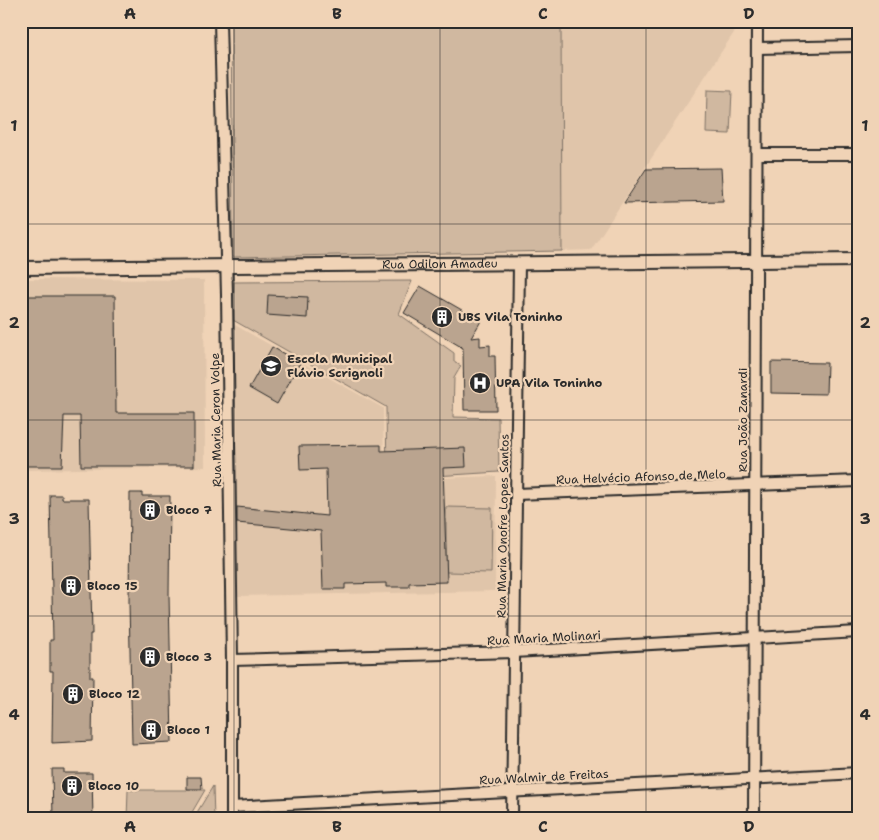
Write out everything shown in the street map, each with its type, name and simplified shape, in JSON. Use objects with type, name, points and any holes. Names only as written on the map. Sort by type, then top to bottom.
[{"type":"street","name":"Rua Maria Ceron Volpe","points":[[220,21],[232,660],[232,819]]},
{"type":"street","name":"Rua João Zanardi","points":[[754,819],[758,21]]},
{"type":"street","points":[[757,48],[858,46]]},
{"type":"street","points":[[757,154],[858,154]]},
{"type":"street","name":"Rua Odilon Amadeu","points":[[21,268],[858,260]]},
{"type":"street","name":"Rua Maria Onofre Lopes Santos","points":[[512,819],[519,263]]},
{"type":"street","name":"Rua Helvécio Afonso de Melo","points":[[516,494],[858,481]]},
{"type":"street","name":"Rua Maria Molinari","points":[[232,660],[514,652],[858,632]]},
{"type":"street","name":"Rua Walmir de Freitas","points":[[232,807],[858,773]]},
{"type":"shaded area","points":[[231,21],[561,21],[562,251],[233,257]]},
{"type":"shaded area","points":[[561,21],[739,21],[739,25],[591,250],[562,251]]},
{"type":"shaded area","points":[[707,90],[732,91],[730,134],[706,133]]},
{"type":"shaded area","points":[[21,279],[204,280],[205,467],[21,470]]},
{"type":"shaded area","points":[[412,281],[399,314],[454,353],[454,362],[461,366],[454,378],[453,417],[498,418],[499,472],[387,479],[386,407],[233,320],[234,282]]},
{"type":"shaded area","points":[[233,324],[383,408],[384,480],[496,476],[495,591],[238,596]]},
{"type":"shaded area","points":[[446,507],[492,508],[491,573],[446,572]]},
{"type":"shaded area","points":[[213,786],[214,819],[193,819]]},
{"type":"shaded area","points":[[128,790],[205,790],[188,819],[127,819]]},
{"type":"building","points":[[721,168],[723,201],[624,203],[646,169]]},
{"type":"building","points":[[420,286],[481,321],[471,338],[480,337],[480,346],[490,345],[490,356],[495,356],[496,410],[464,410],[463,348],[404,313]]},
{"type":"building","points":[[268,295],[308,297],[307,318],[267,315]]},
{"type":"building","points":[[21,296],[115,296],[116,413],[194,413],[194,466],[81,466],[80,416],[64,416],[62,466],[21,466]]},
{"type":"building","points":[[272,347],[300,363],[277,404],[249,388]]},
{"type":"building","points":[[771,362],[827,363],[826,394],[771,393]]},
{"type":"building","points":[[381,445],[381,451],[465,448],[466,467],[443,468],[447,582],[409,583],[409,587],[386,587],[386,583],[345,584],[345,589],[323,589],[321,531],[237,523],[237,507],[327,516],[326,469],[300,470],[299,446]]},
{"type":"building","points":[[130,493],[142,493],[142,496],[170,496],[169,595],[172,742],[132,744],[129,602]]},
{"type":"building","points":[[50,495],[62,495],[62,499],[89,499],[92,634],[90,634],[90,677],[93,677],[92,741],[52,743],[53,671],[50,671],[50,640],[53,640]]},
{"type":"building","points":[[52,769],[64,769],[64,773],[92,773],[93,819],[53,819]]},
{"type":"building","points":[[187,777],[201,777],[202,789],[187,789]]},
{"type":"place","name":"UBS Vila Toninho","points":[[442,317]]},
{"type":"place","name":"Escola Municipal Flávio Scrignoli","points":[[271,366]]},
{"type":"place","name":"UPA Vila Toninho","points":[[480,383]]},
{"type":"place","name":"Bloco 7","points":[[150,510]]},
{"type":"place","name":"Bloco 15","points":[[71,586]]},
{"type":"place","name":"Bloco 3","points":[[150,657]]},
{"type":"place","name":"Bloco 12","points":[[73,694]]},
{"type":"place","name":"Bloco 1","points":[[151,730]]},
{"type":"place","name":"Bloco 10","points":[[72,786]]}]
